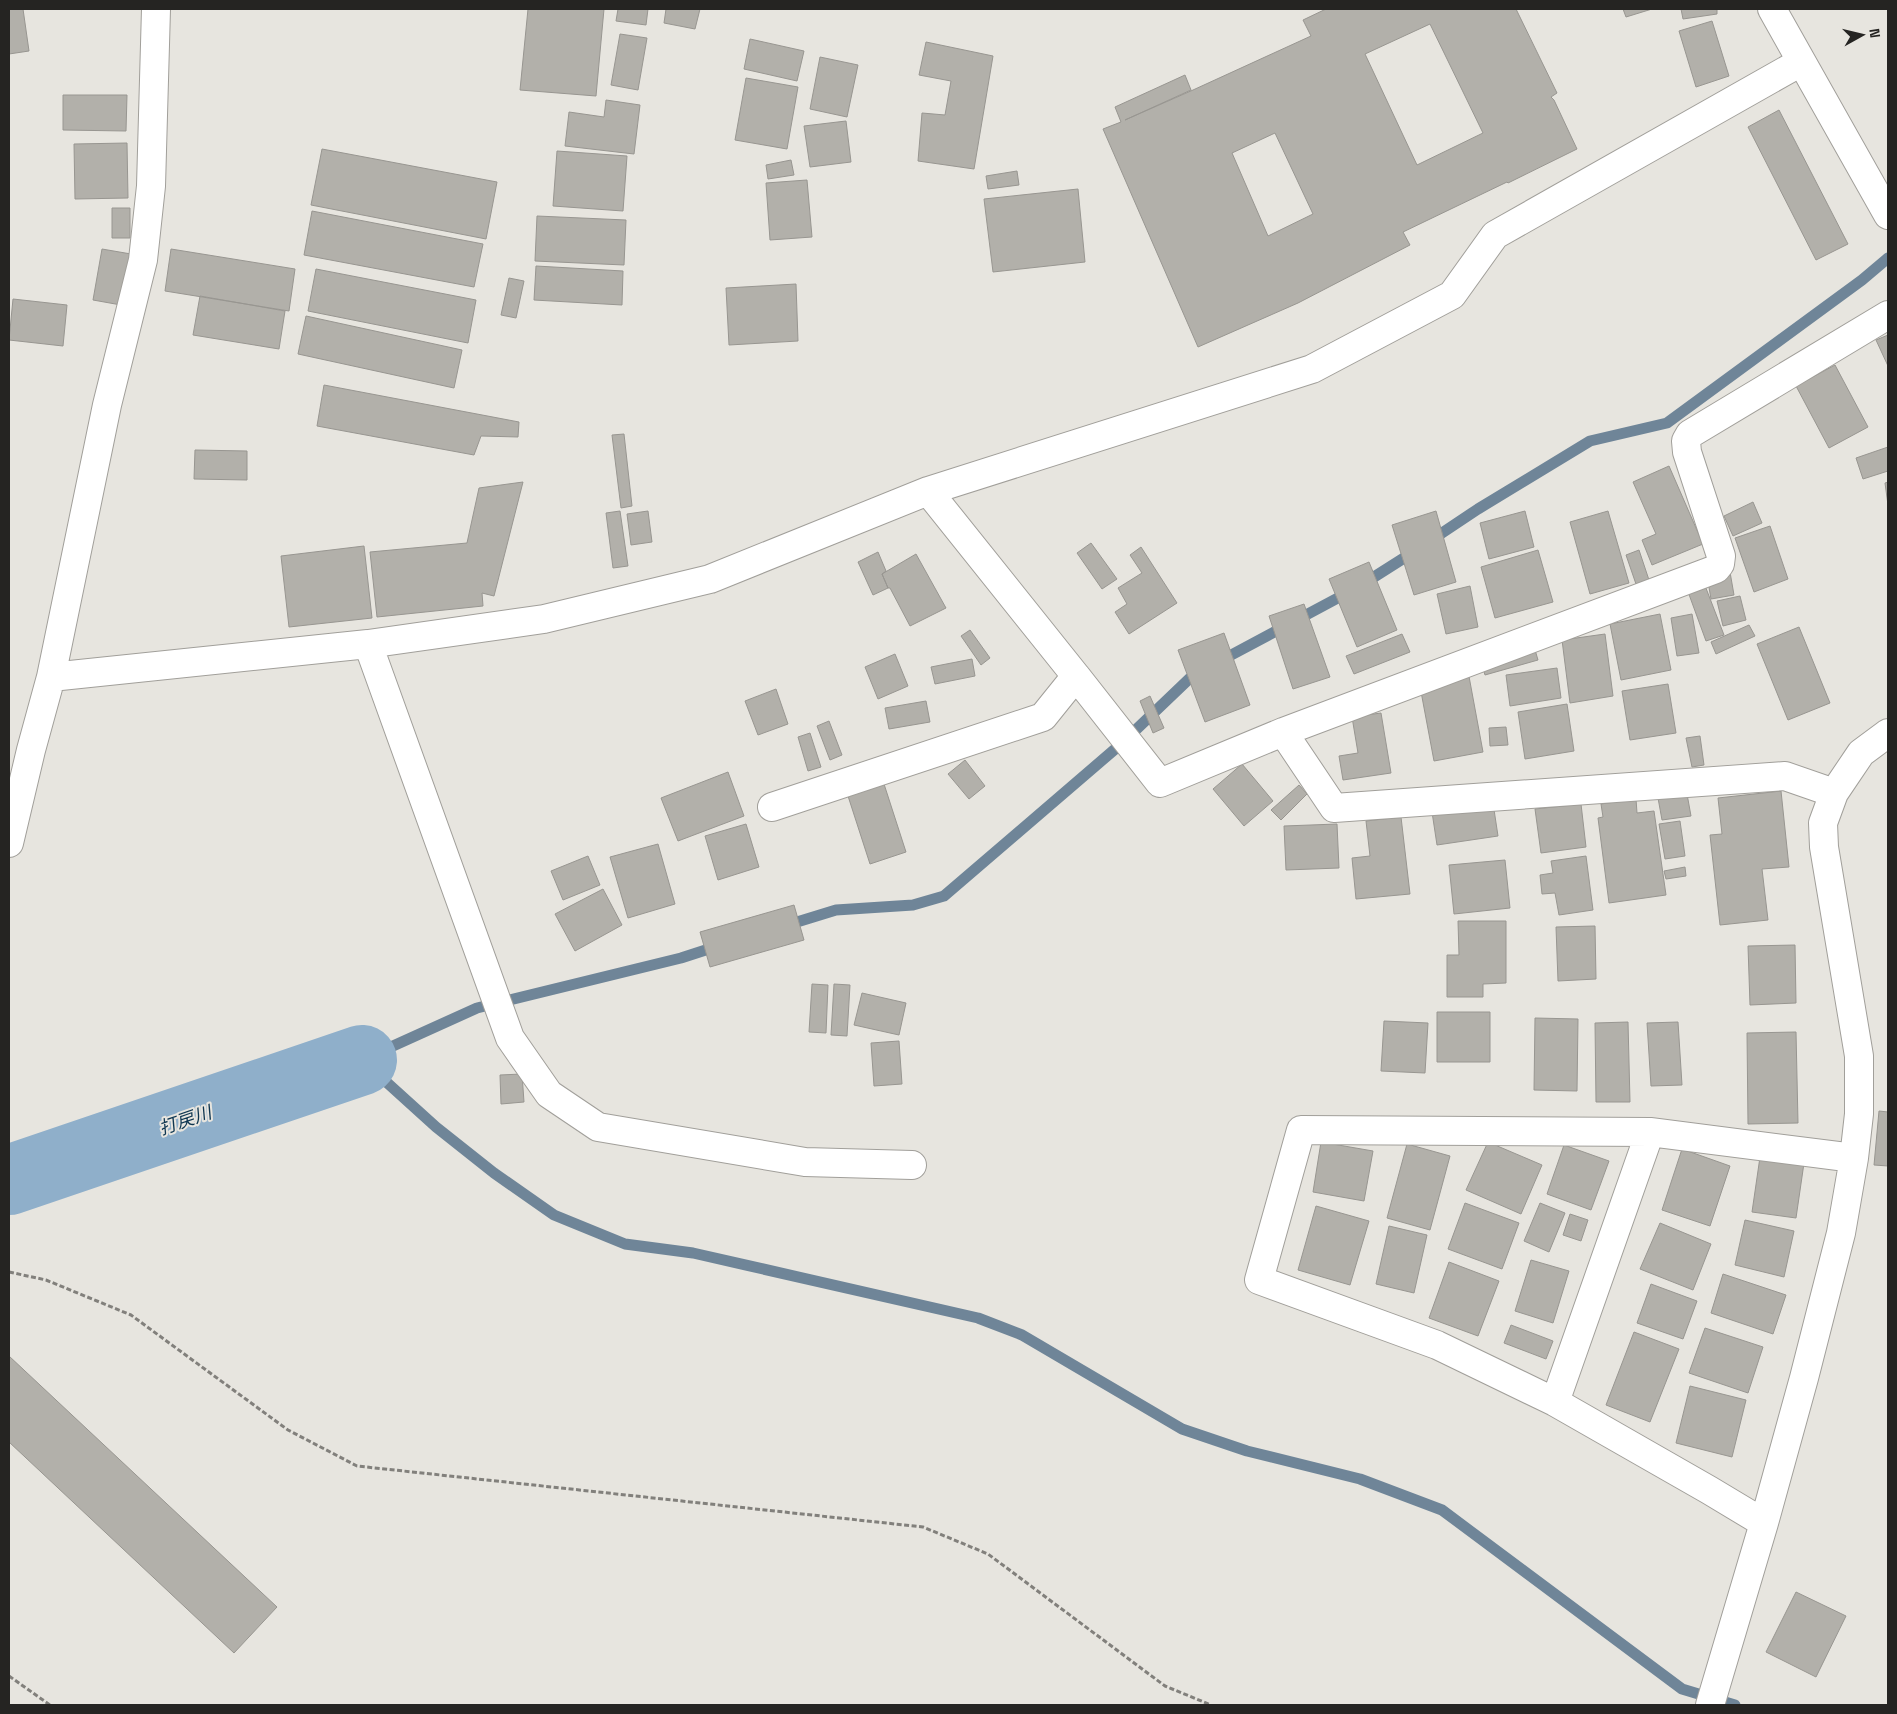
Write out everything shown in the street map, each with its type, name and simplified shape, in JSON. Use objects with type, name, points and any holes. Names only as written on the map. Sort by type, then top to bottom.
[{"type":"street","points":[[9,843],[20,752],[51,677],[107,405],[143,260],[151,186],[156,9]]},
{"type":"street","points":[[1772,9],[1888,215]]},
{"type":"street","points":[[51,677],[368,644],[544,620],[710,579],[928,491],[1312,369],[1452,295],[1495,235],[1801,62]]},
{"type":"street","points":[[928,491],[1160,783],[1283,732],[1716,569],[1720,564],[1721,556],[1687,452],[1686,441],[1690,434],[1888,315]]},
{"type":"street","points":[[368,644],[510,1038],[549,1094],[598,1127],[805,1162],[912,1165]]},
{"type":"street","points":[[772,807],[1043,717],[1076,676]]},
{"type":"street","points":[[1283,732],[1334,808],[1785,776],[1834,792]]},
{"type":"street","points":[[1713,1696],[1764,1523],[1841,1233],[1854,1158],[1859,1114],[1859,1056],[1824,847],[1823,823],[1834,792],[1861,753],[1888,733]]},
{"type":"street","points":[[1764,1523],[1555,1402],[1437,1345],[1259,1280],[1301,1130],[1650,1132],[1854,1158]]},
{"type":"street","points":[[1555,1402],[1650,1132]]},
{"type":"path","points":[[9,1272],[46,1280],[131,1315],[288,1430],[357,1466],[923,1527],[988,1554],[1165,1686],[1211,1705]]},
{"type":"path","points":[[9,1676],[50,1705]]},
{"type":"building","points":[[9,9],[23,9],[29,51],[9,54]]},
{"type":"building","points":[[528,9],[604,9],[596,96],[520,90]]},
{"type":"building","points":[[618,9],[648,9],[646,25],[616,21]]},
{"type":"building","points":[[666,9],[700,9],[695,29],[664,23]]},
{"type":"building","points":[[1326,9],[1516,9],[1557,93],[1551,97],[1577,149],[1403,232],[1410,245],[1298,303],[1198,347],[1103,129],[1121,122],[1115,107],[1185,75],[1191,90],[1125,120],[1311,36],[1303,20]],"holes":[[[1430,24],[1483,133],[1417,165],[1365,54]],[[1275,133],[1313,214],[1268,236],[1232,153]]]},
{"type":"building","points":[[1623,9],[1652,9],[1626,17]]},
{"type":"building","points":[[1681,9],[1717,9],[1717,14],[1683,19]]},
{"type":"building","points":[[1712,21],[1729,76],[1696,87],[1679,31]]},
{"type":"building","points":[[620,34],[647,38],[638,90],[611,85]]},
{"type":"building","points":[[750,39],[804,51],[797,81],[744,69]]},
{"type":"building","points":[[926,42],[993,56],[974,169],[918,161],[922,113],[945,115],[951,81],[919,75]]},
{"type":"building","points":[[820,57],[858,65],[847,117],[810,109]]},
{"type":"building","points":[[746,78],[798,87],[787,149],[735,140]]},
{"type":"building","points":[[63,95],[127,95],[126,131],[63,130]]},
{"type":"building","points":[[606,100],[640,105],[634,154],[565,146],[569,112],[604,117]]},
{"type":"building","points":[[1779,110],[1848,244],[1816,260],[1748,127]]},
{"type":"building","points":[[846,121],[851,162],[810,167],[804,126]]},
{"type":"building","points":[[127,143],[128,198],[75,199],[74,144]]},
{"type":"building","points":[[322,149],[497,182],[486,239],[311,205]]},
{"type":"building","points":[[557,151],[627,156],[623,211],[553,206]]},
{"type":"building","points":[[791,160],[794,175],[768,179],[766,165]]},
{"type":"building","points":[[1017,171],[1019,185],[988,189],[986,176]]},
{"type":"building","points":[[807,180],[812,237],[770,240],[766,183]]},
{"type":"building","points":[[1078,189],[1085,262],[993,272],[984,199]]},
{"type":"building","points":[[112,208],[130,208],[130,238],[112,238]]},
{"type":"building","points":[[312,211],[483,244],[474,287],[304,255]]},
{"type":"building","points":[[537,216],[626,220],[624,265],[535,261]]},
{"type":"building","points":[[102,249],[131,254],[121,305],[93,300]]},
{"type":"building","points":[[171,249],[295,269],[289,311],[165,291]]},
{"type":"building","points":[[536,266],[623,271],[622,305],[534,300]]},
{"type":"building","points":[[316,269],[476,300],[468,343],[308,311]]},
{"type":"building","points":[[509,278],[524,281],[516,318],[501,315]]},
{"type":"building","points":[[796,284],[798,341],[729,345],[726,288]]},
{"type":"building","points":[[200,296],[285,311],[279,349],[193,335]]},
{"type":"building","points":[[13,299],[67,305],[63,346],[9,340]]},
{"type":"building","points":[[306,316],[462,350],[454,388],[298,354]]},
{"type":"building","points":[[1888,335],[1888,366],[1876,340]]},
{"type":"building","points":[[1835,365],[1868,427],[1829,448],[1796,386]]},
{"type":"building","points":[[324,385],[519,422],[518,437],[481,436],[474,455],[317,426]]},
{"type":"building","points":[[624,434],[632,506],[621,508],[612,435]]},
{"type":"building","points":[[1888,447],[1888,471],[1863,479],[1856,458]]},
{"type":"building","points":[[195,450],[247,451],[247,480],[194,479]]},
{"type":"building","points":[[1669,466],[1703,544],[1652,565],[1642,540],[1656,534],[1633,482]]},
{"type":"building","points":[[523,482],[494,596],[482,593],[483,606],[377,617],[370,552],[467,543],[479,488]]},
{"type":"building","points":[[1888,482],[1888,505],[1885,483]]},
{"type":"building","points":[[1753,502],[1762,523],[1733,536],[1724,516]]},
{"type":"building","points":[[620,511],[628,566],[613,568],[606,513]]},
{"type":"building","points":[[648,511],[652,542],[631,545],[627,514]]},
{"type":"building","points":[[1436,511],[1456,582],[1414,595],[1392,525]]},
{"type":"building","points":[[1525,511],[1534,547],[1489,559],[1480,523]]},
{"type":"building","points":[[1608,511],[1629,583],[1590,594],[1570,522]]},
{"type":"building","points":[[1770,526],[1788,579],[1754,592],[1735,538]]},
{"type":"building","points":[[1091,543],[1117,579],[1102,589],[1077,553]]},
{"type":"building","points":[[364,546],[372,618],[289,627],[281,556]]},
{"type":"building","points":[[1141,547],[1177,603],[1129,634],[1115,612],[1127,604],[1118,588],[1142,573],[1130,555]]},
{"type":"building","points":[[1538,550],[1553,602],[1495,618],[1481,567]]},
{"type":"building","points":[[1639,550],[1650,583],[1637,587],[1626,555]]},
{"type":"building","points":[[878,552],[886,571],[882,574],[888,588],[873,595],[858,562]]},
{"type":"building","points":[[916,554],[946,608],[910,626],[882,574]]},
{"type":"building","points":[[1369,562],[1397,630],[1357,647],[1329,579]]},
{"type":"building","points":[[1730,572],[1734,595],[1711,599],[1707,576]]},
{"type":"building","points":[[1704,583],[1724,635],[1706,641],[1687,589]]},
{"type":"building","points":[[1470,586],[1478,627],[1446,634],[1437,594]]},
{"type":"building","points":[[1740,596],[1746,620],[1723,626],[1717,601]]},
{"type":"building","points":[[1304,604],[1330,677],[1293,689],[1269,616]]},
{"type":"building","points":[[1660,614],[1671,670],[1621,680],[1610,624]]},
{"type":"building","points":[[1692,614],[1699,653],[1677,656],[1671,618]]},
{"type":"building","points":[[1749,625],[1755,636],[1716,654],[1711,642]]},
{"type":"building","points":[[1799,627],[1830,703],[1788,720],[1757,644]]},
{"type":"building","points":[[970,630],[990,658],[981,665],[961,636]]},
{"type":"building","points":[[1224,633],[1250,705],[1205,722],[1178,650]]},
{"type":"building","points":[[1402,634],[1410,652],[1354,674],[1346,656]]},
{"type":"building","points":[[1605,634],[1613,696],[1570,703],[1562,640]]},
{"type":"building","points":[[1533,643],[1538,660],[1485,675],[1480,659]]},
{"type":"building","points":[[895,654],[908,686],[878,699],[865,667]]},
{"type":"building","points":[[972,659],[975,676],[935,684],[931,667]]},
{"type":"building","points":[[1557,668],[1561,698],[1510,706],[1506,675]]},
{"type":"building","points":[[1468,671],[1483,752],[1434,761],[1419,681]]},
{"type":"building","points":[[1668,684],[1676,733],[1630,740],[1622,691]]},
{"type":"building","points":[[776,689],[788,724],[758,735],[745,701]]},
{"type":"building","points":[[1150,696],[1164,728],[1153,733],[1140,701]]},
{"type":"building","points":[[926,701],[930,722],[889,729],[885,708]]},
{"type":"building","points":[[1567,704],[1574,751],[1525,759],[1518,712]]},
{"type":"building","points":[[1381,713],[1391,773],[1343,780],[1339,756],[1358,753],[1352,717]]},
{"type":"building","points":[[829,721],[842,755],[830,760],[817,726]]},
{"type":"building","points":[[1506,727],[1508,745],[1490,746],[1489,728]]},
{"type":"building","points":[[810,733],[821,767],[808,771],[798,737]]},
{"type":"building","points":[[1700,736],[1704,765],[1692,767],[1686,738]]},
{"type":"building","points":[[965,760],[985,786],[969,799],[948,774]]},
{"type":"building","points":[[1242,764],[1273,801],[1244,826],[1213,789]]},
{"type":"building","points":[[728,772],[744,816],[678,841],[661,798]]},
{"type":"building","points":[[884,784],[906,852],[870,864],[848,796]]},
{"type":"building","points":[[1299,785],[1307,794],[1281,820],[1271,810]]},
{"type":"building","points":[[1781,791],[1789,867],[1762,869],[1768,920],[1720,925],[1710,835],[1722,834],[1718,798]]},
{"type":"building","points":[[1687,794],[1691,816],[1662,820],[1658,798]]},
{"type":"building","points":[[1636,799],[1637,813],[1654,811],[1666,895],[1609,903],[1598,818],[1603,817],[1601,804]]},
{"type":"building","points":[[1493,803],[1498,836],[1437,845],[1432,812]]},
{"type":"building","points":[[1581,804],[1586,847],[1541,853],[1535,809]]},
{"type":"building","points":[[1401,817],[1410,894],[1356,899],[1352,858],[1370,856],[1366,821]]},
{"type":"building","points":[[1680,821],[1685,856],[1665,859],[1659,824]]},
{"type":"building","points":[[746,824],[759,867],[718,880],[705,836]]},
{"type":"building","points":[[1337,824],[1339,868],[1286,870],[1284,826]]},
{"type":"building","points":[[658,844],[675,904],[628,918],[610,857]]},
{"type":"building","points":[[588,856],[600,885],[563,900],[551,871]]},
{"type":"building","points":[[1586,856],[1593,910],[1559,915],[1555,893],[1542,894],[1540,875],[1553,873],[1551,861]]},
{"type":"building","points":[[1505,860],[1510,908],[1454,914],[1449,865]]},
{"type":"building","points":[[1685,867],[1686,876],[1666,879],[1664,871]]},
{"type":"building","points":[[603,889],[622,925],[575,951],[555,914]]},
{"type":"building","points":[[794,905],[804,940],[710,967],[700,932]]},
{"type":"building","points":[[1458,921],[1506,921],[1506,983],[1483,984],[1483,997],[1447,997],[1447,955],[1459,955]]},
{"type":"building","points":[[1595,926],[1596,979],[1558,981],[1556,927]]},
{"type":"building","points":[[1795,945],[1796,1003],[1750,1005],[1748,946]]},
{"type":"building","points":[[812,984],[828,985],[826,1033],[809,1032]]},
{"type":"building","points":[[834,984],[850,985],[847,1036],[831,1035]]},
{"type":"building","points":[[862,993],[906,1003],[899,1035],[854,1025]]},
{"type":"building","points":[[1437,1012],[1490,1012],[1490,1062],[1437,1062]]},
{"type":"building","points":[[1535,1018],[1578,1019],[1577,1091],[1534,1090]]},
{"type":"building","points":[[1384,1021],[1428,1023],[1425,1073],[1381,1071]]},
{"type":"building","points":[[1628,1022],[1630,1102],[1596,1102],[1595,1023]]},
{"type":"building","points":[[1678,1022],[1682,1085],[1651,1086],[1647,1023]]},
{"type":"building","points":[[1796,1032],[1798,1123],[1748,1124],[1747,1033]]},
{"type":"building","points":[[899,1041],[902,1084],[874,1086],[871,1043]]},
{"type":"building","points":[[522,1074],[524,1102],[501,1104],[500,1075]]},
{"type":"building","points":[[1879,1111],[1888,1112],[1888,1166],[1874,1165]]},
{"type":"building","points":[[1321,1142],[1373,1151],[1364,1201],[1313,1192]]},
{"type":"building","points":[[1488,1142],[1542,1165],[1521,1214],[1466,1190]]},
{"type":"building","points":[[1407,1144],[1450,1156],[1430,1230],[1387,1218]]},
{"type":"building","points":[[1564,1145],[1609,1161],[1591,1210],[1547,1194]]},
{"type":"building","points":[[1682,1149],[1730,1166],[1710,1226],[1662,1210]]},
{"type":"building","points":[[1760,1157],[1804,1163],[1796,1218],[1752,1212]]},
{"type":"building","points":[[1465,1203],[1519,1223],[1502,1269],[1448,1249]]},
{"type":"building","points":[[1540,1203],[1565,1213],[1549,1252],[1524,1241]]},
{"type":"building","points":[[1316,1206],[1369,1221],[1350,1285],[1298,1270]]},
{"type":"building","points":[[1570,1214],[1588,1220],[1581,1241],[1563,1235]]},
{"type":"building","points":[[1745,1220],[1794,1231],[1784,1277],[1735,1265]]},
{"type":"building","points":[[1660,1223],[1711,1244],[1693,1290],[1640,1269]]},
{"type":"building","points":[[1389,1226],[1427,1235],[1414,1293],[1376,1284]]},
{"type":"building","points":[[1531,1260],[1569,1271],[1553,1323],[1515,1311]]},
{"type":"building","points":[[1449,1262],[1499,1281],[1478,1336],[1429,1318]]},
{"type":"building","points":[[1723,1274],[1786,1295],[1773,1334],[1711,1313]]},
{"type":"building","points":[[1651,1284],[1697,1301],[1683,1339],[1637,1323]]},
{"type":"building","points":[[1511,1325],[1553,1341],[1546,1359],[1504,1343]]},
{"type":"building","points":[[1705,1328],[1763,1347],[1748,1393],[1689,1373]]},
{"type":"building","points":[[1634,1332],[1679,1349],[1650,1422],[1606,1405]]},
{"type":"building","points":[[9,1356],[277,1607],[234,1653],[9,1442]]},
{"type":"building","points":[[1690,1386],[1746,1400],[1732,1457],[1676,1443]]},
{"type":"building","points":[[1796,1592],[1846,1616],[1816,1677],[1766,1652]]},
{"type":"waterway","points":[[1430,541],[1478,509],[1590,441],[1667,423],[1862,280],[1888,258]]},
{"type":"waterway","points":[[1363,584],[1415,551]]},
{"type":"waterway","points":[[1220,661],[1349,592]]},
{"type":"waterway","points":[[784,926],[836,910],[913,905],[944,896],[1121,744],[1189,679],[1202,671]]},
{"type":"waterway","points":[[718,946],[681,958],[477,1008],[362,1060],[436,1127],[494,1173],[554,1215],[625,1244],[693,1253],[978,1318],[1022,1335],[1182,1429],[1247,1451],[1360,1479],[1442,1510],[1682,1689],[1735,1705]]},
{"type":"waterway","name":"打戻川","points":[[9,1180],[362,1060]]}]
